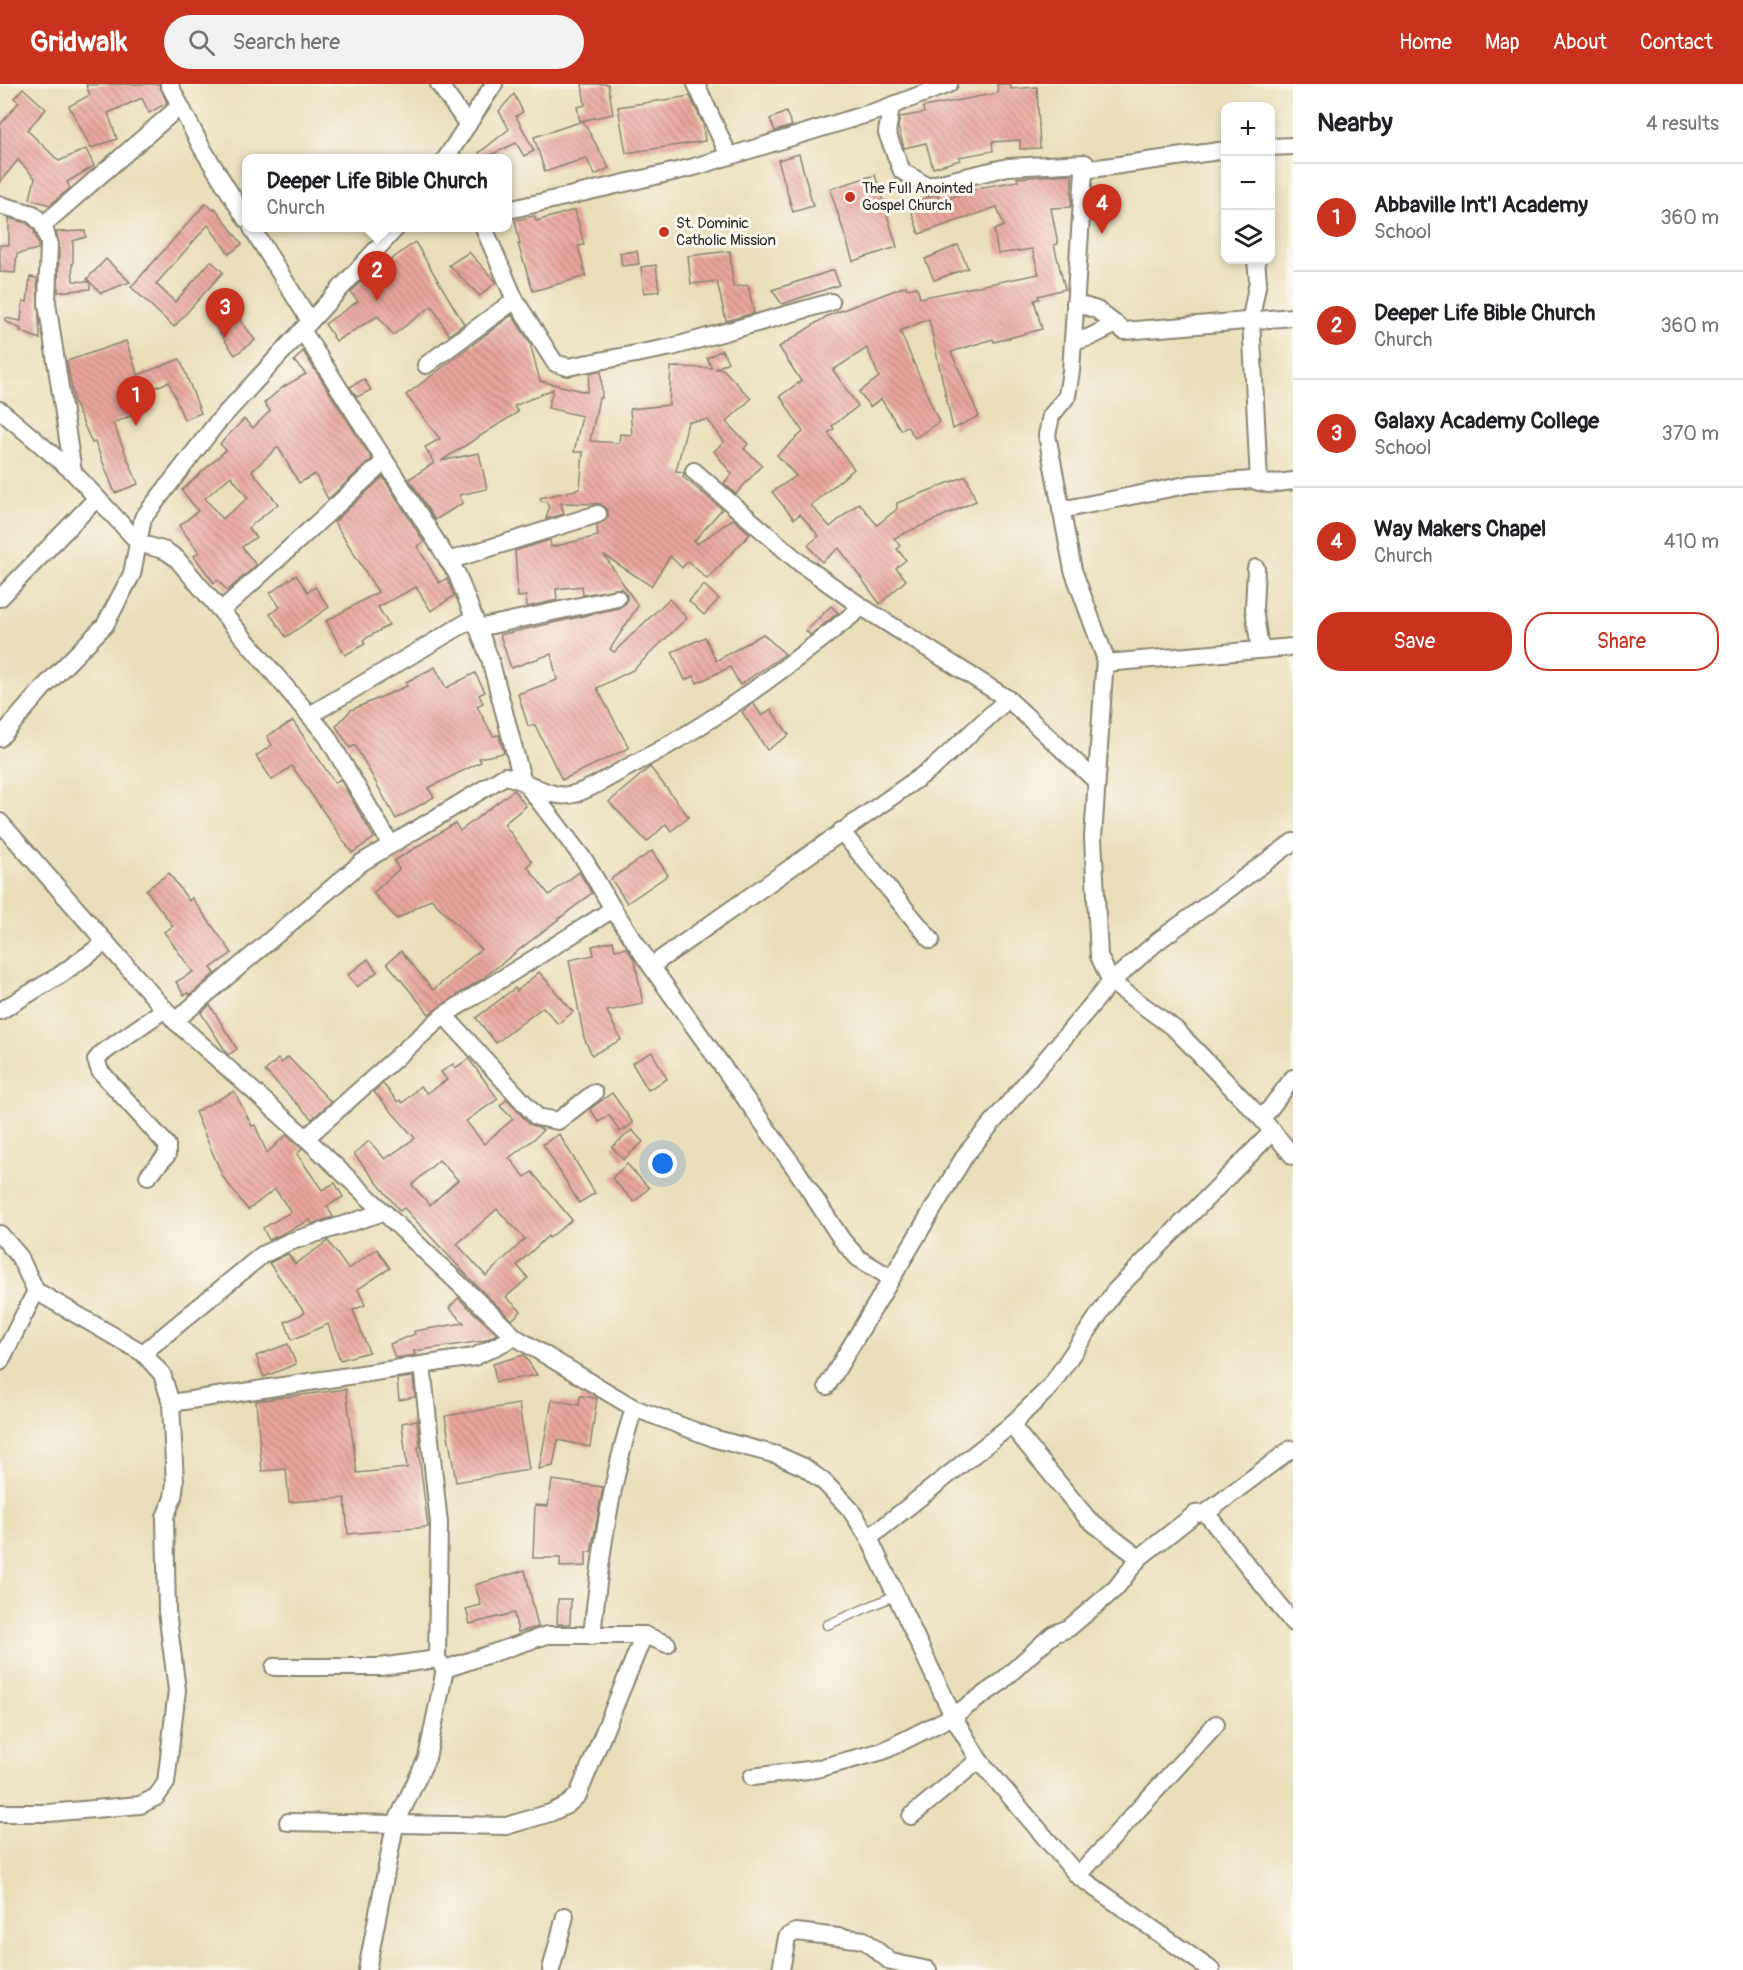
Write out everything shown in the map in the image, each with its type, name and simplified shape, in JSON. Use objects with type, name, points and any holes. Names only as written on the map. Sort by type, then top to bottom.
[{"type":"street","points":[[169,84],[202,148],[242,213]]},
{"type":"street","points":[[440,84],[468,125]]},
{"type":"street","points":[[449,154],[494,84]]},
{"type":"street","points":[[696,84],[729,156]]},
{"type":"street","points":[[512,209],[694,167],[891,106],[949,84]]},
{"type":"street","points":[[43,225],[180,106]]},
{"type":"street","points":[[891,106],[887,133],[902,171],[927,186],[1008,167],[1085,163],[1090,168]]},
{"type":"street","points":[[1275,147],[1293,146]]},
{"type":"street","points":[[1221,151],[1084,170],[1066,396],[1051,416],[1047,435],[1073,570],[1105,663],[1100,699],[1093,837],[1099,956],[1111,982],[1175,1029],[1268,1125],[1293,1156]]},
{"type":"street","points":[[0,205],[33,214],[43,225],[49,243],[47,303],[73,472]]},
{"type":"street","points":[[254,232],[384,462],[457,574],[490,659],[522,779],[585,861],[613,909],[651,966],[797,1171],[842,1240],[858,1258],[891,1278]]},
{"type":"street","points":[[0,738],[43,688],[105,625],[132,574],[144,518],[216,424],[392,232]]},
{"type":"street","points":[[485,232],[515,300],[555,363],[568,367],[672,347],[831,302]]},
{"type":"street","points":[[1256,264],[1258,280],[1251,318],[1259,482]]},
{"type":"street","points":[[426,365],[515,300]]},
{"type":"street","points":[[1075,303],[1097,310],[1124,331],[1251,318],[1293,317]]},
{"type":"street","points":[[1072,342],[1090,337],[1116,324]]},
{"type":"street","points":[[0,410],[73,472],[139,543],[166,551],[176,558],[327,736],[391,845]]},
{"type":"street","points":[[222,610],[384,462]]},
{"type":"street","points":[[694,471],[800,563],[862,607],[1008,699],[1096,781]]},
{"type":"street","points":[[1061,510],[1191,484],[1259,482],[1268,484],[1293,481]]},
{"type":"street","points":[[0,598],[97,498]]},
{"type":"street","points":[[448,561],[598,514]]},
{"type":"street","points":[[1257,568],[1254,609],[1260,649]]},
{"type":"street","points":[[310,715],[476,623],[617,598]]},
{"type":"street","points":[[148,1176],[167,1155],[167,1145],[100,1071],[96,1060],[101,1054],[170,1015],[361,864],[505,776],[522,779],[547,793],[573,795],[666,748],[779,674],[862,607]]},
{"type":"street","points":[[1105,663],[1293,647]]},
{"type":"street","points":[[651,966],[934,767],[1008,699]]},
{"type":"street","points":[[0,822],[170,1015],[306,1138],[515,1338],[633,1408],[716,1439],[777,1455],[804,1467],[824,1482],[850,1509],[869,1538],[953,1716],[979,1760],[1078,1875],[1211,1970]]},
{"type":"street","points":[[841,831],[931,940]]},
{"type":"street","points":[[827,1386],[966,1154],[1111,982],[1158,941],[1293,842]]},
{"type":"street","points":[[306,1138],[444,1015],[613,909]]},
{"type":"street","points":[[0,1011],[60,975],[106,942]]},
{"type":"street","points":[[444,1015],[537,1117],[558,1121],[594,1093]]},
{"type":"street","points":[[869,1538],[1011,1425],[1050,1387],[1114,1292],[1268,1125],[1293,1078]]},
{"type":"street","points":[[143,1353],[262,1255],[289,1242],[384,1212]]},
{"type":"street","points":[[0,1234],[19,1256],[36,1291],[143,1353],[162,1374],[171,1403],[175,1483],[173,1498],[165,1517],[167,1611],[177,1690],[166,1783],[156,1797],[140,1805],[48,1813],[0,1813]]},
{"type":"street","points":[[0,1362],[36,1291]]},
{"type":"street","points":[[171,1403],[474,1358],[515,1338]]},
{"type":"street","points":[[367,1970],[395,1825],[427,1758],[441,1664],[439,1522],[422,1365]]},
{"type":"street","points":[[592,1636],[600,1558],[617,1459],[633,1408]]},
{"type":"street","points":[[1011,1425],[1088,1519],[1139,1558]]},
{"type":"street","points":[[752,1777],[816,1769],[883,1750],[953,1716],[1000,1683],[1049,1638],[1069,1628],[1116,1588],[1139,1558],[1195,1514],[1206,1513],[1292,1449]]},
{"type":"street","points":[[1206,1513],[1293,1623]]},
{"type":"street","points":[[274,1667],[380,1667],[441,1664],[540,1636],[644,1635],[667,1644]]},
{"type":"street","points":[[288,1822],[506,1826],[550,1813],[567,1805],[578,1795],[644,1635]]},
{"type":"street","points":[[1078,1875],[1216,1724]]},
{"type":"street","points":[[911,1816],[979,1760]]},
{"type":"street","points":[[551,1970],[565,1916]]},
{"type":"street","points":[[781,1970],[787,1937],[796,1932],[864,1940],[891,1962],[928,1970]]},
{"type":"lane","points":[[827,1625],[896,1595]]},
{"type":"building","points":[[159,84],[167,103],[149,113],[142,98],[108,113],[117,139],[91,148],[69,106],[90,95],[86,85]]},
{"type":"building","points":[[582,84],[608,84],[613,114],[580,121],[577,107],[585,105]]},
{"type":"building","points":[[997,84],[1011,84],[1011,89],[1037,87],[1040,148],[1020,149],[1020,140],[992,142],[993,151],[959,157],[960,160],[933,168],[926,143],[904,148],[898,127],[900,117],[924,113],[923,107],[998,93]]},
{"type":"building","points":[[23,88],[46,109],[27,130],[59,161],[86,149],[94,166],[67,182],[70,188],[50,205],[30,199],[35,178],[18,160],[0,182],[0,125],[19,102],[14,98]]},
{"type":"building","points":[[514,94],[523,112],[516,116],[534,151],[524,156],[516,143],[493,154],[480,154],[509,129],[499,111]]},
{"type":"building","points":[[690,96],[703,124],[705,141],[626,153],[618,107]]},
{"type":"building","points":[[786,112],[792,126],[775,131],[770,119]]},
{"type":"building","points":[[583,121],[609,168],[595,175],[586,158],[545,172],[534,137]]},
{"type":"building","points":[[799,154],[813,206],[793,212],[778,160]]},
{"type":"building","points":[[1072,174],[1071,207],[1051,208],[1058,244],[1054,245],[1065,289],[1038,296],[1039,299],[1034,300],[1042,329],[994,342],[993,339],[951,352],[979,416],[953,429],[929,319],[900,331],[939,422],[915,438],[907,426],[901,430],[881,399],[870,407],[859,392],[879,377],[867,348],[833,370],[858,406],[832,426],[834,429],[828,433],[854,469],[811,505],[830,527],[859,503],[877,525],[897,509],[897,503],[966,476],[976,501],[894,538],[900,546],[897,549],[906,560],[896,568],[906,580],[880,604],[839,548],[822,562],[808,545],[819,536],[800,514],[794,519],[772,492],[796,476],[777,455],[803,432],[780,396],[801,381],[779,347],[827,316],[906,286],[907,289],[917,287],[920,298],[1039,274],[1032,249],[998,254],[994,230],[1004,226],[997,207],[919,234],[909,204],[937,194],[940,201],[983,187],[1018,181],[1017,178]]},
{"type":"building","points":[[875,175],[897,247],[853,261],[830,189]]},
{"type":"building","points":[[206,203],[213,210],[215,208],[242,244],[229,254],[208,225],[156,284],[175,302],[211,261],[223,272],[174,327],[131,287]]},
{"type":"building","points":[[575,210],[584,245],[578,246],[586,276],[533,291],[518,244],[520,244],[515,220],[535,216],[536,221]]},
{"type":"building","points":[[9,218],[27,223],[34,230],[38,245],[38,249],[17,254],[15,273],[0,272],[0,245],[9,245]]},
{"type":"building","points":[[85,231],[86,237],[73,241],[73,281],[90,282],[90,289],[58,292],[59,243],[56,232]]},
{"type":"building","points":[[415,242],[464,324],[449,335],[432,306],[393,335],[378,316],[336,341],[325,324],[358,301],[351,293],[358,284]]},
{"type":"building","points":[[958,245],[968,268],[934,280],[925,259]]},
{"type":"building","points":[[637,251],[639,264],[622,266],[620,253]]},
{"type":"building","points":[[730,251],[733,287],[748,285],[754,313],[726,321],[717,281],[691,284],[688,256]]},
{"type":"building","points":[[469,252],[496,282],[480,296],[449,265]]},
{"type":"building","points":[[106,259],[130,282],[101,293],[87,279]]},
{"type":"building","points":[[656,265],[659,291],[644,293],[641,267]]},
{"type":"building","points":[[834,270],[839,285],[782,304],[772,290]]},
{"type":"building","points":[[30,277],[37,278],[40,339],[20,331],[21,329],[5,321],[6,318],[21,321],[23,301],[27,302]]},
{"type":"building","points":[[228,302],[255,340],[235,355],[208,316]]},
{"type":"building","points":[[512,315],[530,343],[540,381],[587,392],[590,374],[601,371],[602,398],[599,398],[590,441],[619,443],[620,434],[632,435],[630,409],[669,405],[671,367],[712,368],[707,358],[722,350],[728,362],[716,369],[723,369],[751,399],[726,422],[748,444],[744,449],[762,465],[736,494],[724,483],[732,474],[714,451],[724,442],[708,420],[688,422],[676,471],[684,472],[683,477],[722,509],[694,541],[697,544],[733,519],[750,534],[707,579],[688,561],[682,568],[670,556],[651,586],[604,555],[638,606],[610,649],[614,652],[669,599],[687,618],[633,670],[597,688],[629,748],[562,780],[535,725],[528,726],[518,694],[557,680],[551,654],[511,668],[500,635],[619,608],[627,602],[627,595],[621,588],[583,595],[582,586],[556,589],[557,600],[527,607],[526,596],[518,597],[515,551],[550,540],[551,547],[598,536],[597,525],[608,517],[608,510],[601,504],[561,503],[564,514],[546,519],[549,508],[547,502],[541,501],[540,498],[580,489],[583,452],[574,452],[582,416],[548,408],[553,389],[514,406],[518,412],[441,461],[479,453],[487,489],[459,495],[463,503],[435,520],[409,479],[434,463],[425,447],[440,439],[406,395]]},
{"type":"building","points":[[126,341],[138,375],[180,359],[201,413],[184,420],[169,382],[133,396],[140,412],[113,423],[138,484],[115,493],[95,442],[92,443],[74,402],[67,361]]},
{"type":"building","points":[[303,351],[372,459],[328,499],[315,474],[299,483],[278,447],[252,471],[278,504],[248,528],[256,537],[242,547],[256,565],[227,591],[218,580],[214,583],[194,556],[199,552],[179,526],[198,511],[182,490],[226,450],[220,444],[244,419],[253,428],[270,411],[264,403],[283,387],[306,374],[294,361]],"holes":[[[231,476],[248,498],[222,519],[205,498]]]},
{"type":"building","points":[[364,379],[371,390],[357,397],[350,387]]},
{"type":"building","points":[[383,477],[424,542],[417,546],[439,583],[447,578],[454,596],[431,611],[416,587],[378,607],[389,625],[363,640],[365,644],[345,655],[326,621],[378,592],[334,522]]},
{"type":"building","points":[[296,575],[308,592],[315,587],[329,607],[286,637],[270,614],[280,607],[270,593]]},
{"type":"building","points":[[704,585],[719,599],[704,615],[689,601]]},
{"type":"building","points":[[831,606],[838,613],[810,635],[806,631]]},
{"type":"building","points":[[763,634],[785,654],[740,685],[730,667],[697,683],[694,676],[685,680],[672,652],[705,637],[716,661]]},
{"type":"building","points":[[435,667],[446,688],[475,673],[485,692],[479,695],[483,703],[477,706],[493,736],[499,735],[504,753],[479,758],[481,762],[428,788],[434,797],[396,819],[355,745],[350,748],[336,726],[351,710],[407,686],[406,682]]},
{"type":"building","points":[[753,703],[762,716],[771,709],[789,735],[767,750],[742,712]]},
{"type":"building","points":[[293,721],[335,783],[340,779],[374,838],[352,853],[292,766],[272,780],[256,756],[272,745],[267,736]]},
{"type":"building","points":[[650,767],[689,817],[671,831],[666,824],[647,842],[609,802]]},
{"type":"building","points":[[514,790],[526,806],[504,824],[532,862],[527,866],[549,895],[579,872],[592,893],[483,978],[429,1014],[387,963],[401,951],[433,990],[481,949],[431,899],[397,919],[373,893],[399,869],[394,861],[455,823],[460,831]]},
{"type":"building","points":[[652,851],[668,875],[627,903],[611,879]]},
{"type":"building","points":[[169,873],[189,901],[192,898],[232,953],[211,968],[215,973],[190,995],[188,993],[184,995],[176,982],[193,972],[164,932],[173,926],[146,890]]},
{"type":"building","points":[[613,941],[615,950],[627,948],[635,961],[643,1004],[607,1011],[621,1040],[592,1055],[584,1038],[569,960],[594,955],[592,946]]},
{"type":"building","points":[[368,959],[377,972],[357,987],[348,975]]},
{"type":"building","points":[[539,972],[573,1012],[558,1024],[543,1007],[496,1043],[476,1018],[515,988],[517,991]]},
{"type":"building","points":[[210,1005],[237,1049],[228,1055],[201,1013]]},
{"type":"building","points":[[652,1052],[667,1079],[648,1090],[632,1063]]},
{"type":"building","points":[[288,1057],[331,1102],[312,1119],[265,1071],[278,1059],[282,1063]]},
{"type":"building","points":[[469,1059],[498,1099],[466,1121],[484,1144],[513,1119],[500,1106],[507,1099],[529,1124],[543,1130],[509,1158],[525,1177],[532,1172],[572,1220],[549,1238],[548,1236],[517,1265],[528,1278],[506,1297],[521,1311],[512,1320],[404,1208],[400,1211],[354,1154],[369,1141],[385,1159],[415,1138],[374,1092],[381,1085],[383,1084],[398,1102],[400,1100],[403,1103],[420,1086],[427,1093],[447,1080],[441,1072],[453,1064],[455,1068]],"holes":[[[439,1160],[458,1180],[430,1205],[412,1185]],[[497,1209],[525,1239],[486,1276],[457,1244]]]},
{"type":"building","points":[[234,1091],[252,1126],[255,1125],[267,1153],[286,1135],[302,1149],[297,1154],[322,1190],[335,1183],[343,1197],[327,1206],[333,1217],[312,1224],[310,1220],[269,1240],[263,1228],[291,1212],[275,1189],[248,1210],[223,1177],[195,1112]]},
{"type":"building","points":[[612,1093],[633,1123],[620,1132],[609,1115],[599,1122],[590,1109]]},
{"type":"building","points":[[632,1130],[643,1142],[623,1160],[612,1147]]},
{"type":"building","points":[[559,1134],[595,1193],[579,1203],[543,1144]]},
{"type":"building","points":[[627,1164],[649,1188],[634,1202],[612,1178]]},
{"type":"building","points":[[328,1241],[348,1269],[377,1249],[390,1268],[358,1289],[365,1305],[353,1310],[369,1352],[340,1360],[328,1324],[292,1340],[285,1322],[305,1313],[269,1263],[288,1254],[295,1264]]},
{"type":"building","points":[[458,1298],[497,1334],[483,1341],[414,1351],[415,1355],[395,1358],[390,1344],[415,1334],[414,1331],[464,1323],[449,1308]]},
{"type":"building","points":[[288,1344],[296,1364],[264,1377],[256,1356]]},
{"type":"building","points":[[524,1355],[537,1375],[496,1382],[493,1364]]},
{"type":"building","points":[[413,1377],[415,1397],[399,1400],[397,1379]]},
{"type":"building","points":[[346,1389],[357,1473],[407,1468],[402,1423],[417,1420],[428,1527],[348,1534],[345,1498],[289,1502],[286,1469],[262,1471],[256,1401]]},
{"type":"building","points":[[580,1396],[597,1398],[590,1447],[558,1440],[553,1466],[539,1469],[552,1400],[579,1405]]},
{"type":"building","points":[[519,1404],[529,1470],[456,1482],[445,1416]]},
{"type":"building","points":[[552,1480],[603,1487],[591,1552],[586,1552],[586,1566],[560,1567],[560,1558],[533,1558],[535,1505],[548,1506]]},
{"type":"building","points":[[525,1570],[538,1627],[518,1632],[514,1613],[470,1624],[466,1609],[481,1605],[475,1585]]},
{"type":"building","points":[[558,1599],[571,1599],[570,1624],[557,1624]]},
{"type":"place","name":"The Full Anointed Gospel Church","points":[[850,197]]},
{"type":"place","name":"St. Dominic Catholic Mission","points":[[664,232]]},
{"type":"place","name":"Way Makers Chapel","points":[[1102,234]]},
{"type":"place","name":"Deeper Life Bible Church","points":[[377,301]]},
{"type":"place","name":"Galaxy Academy College","points":[[225,338]]},
{"type":"place","name":"Abbaville Int'l Academy","points":[[136,426]]}]
